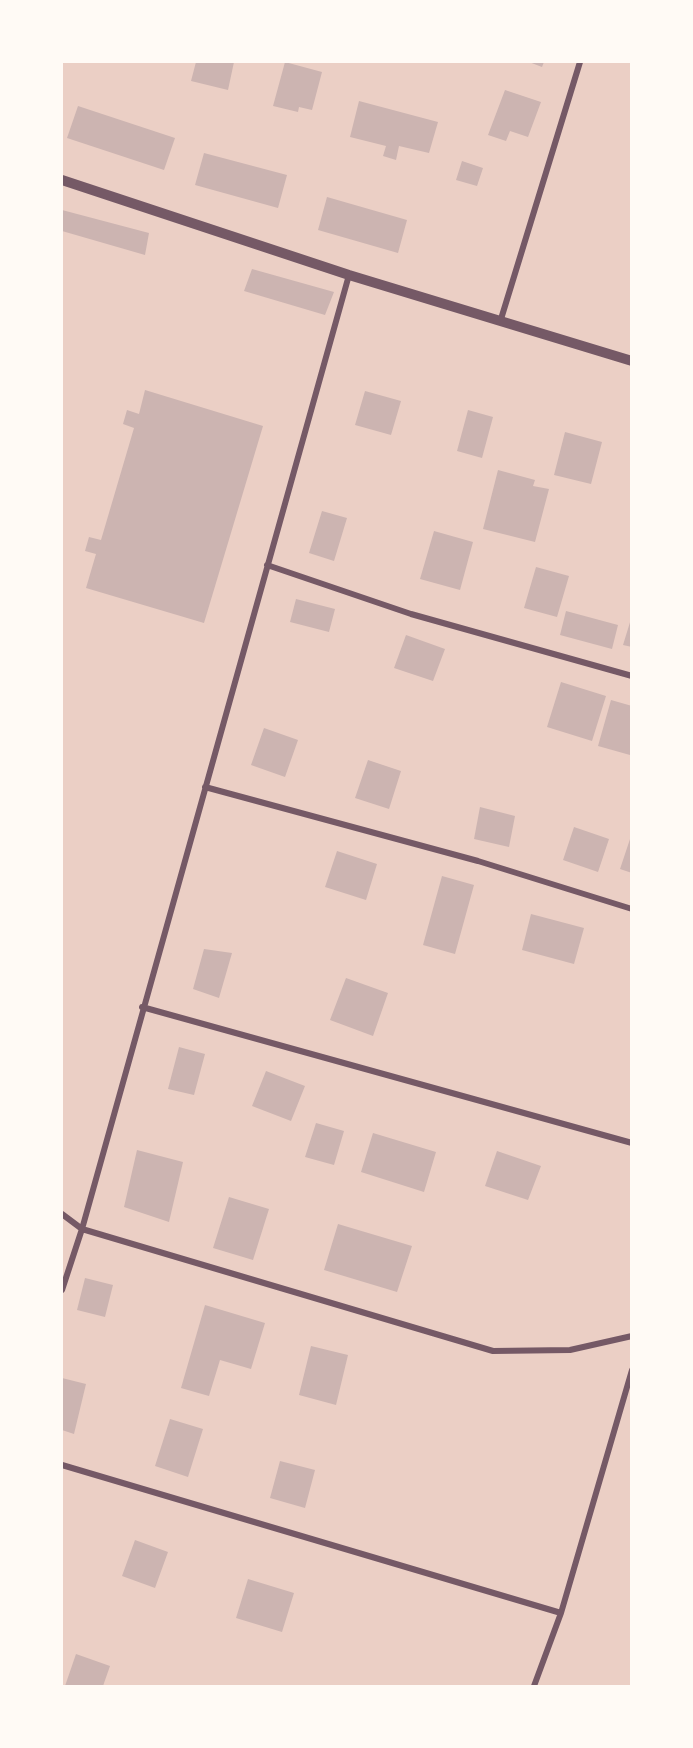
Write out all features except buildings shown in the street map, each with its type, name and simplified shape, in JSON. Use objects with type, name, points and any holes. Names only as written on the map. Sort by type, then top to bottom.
[{"type":"street","points":[[501,319],[580,62]]},
{"type":"street","points":[[62,180],[349,275],[501,319],[632,361]]},
{"type":"street","points":[[62,1290],[82,1229],[142,1007],[349,275]]},
{"type":"street","points":[[267,565],[411,614],[632,676]]},
{"type":"street","points":[[205,787],[478,861],[632,909]]},
{"type":"street","points":[[142,1007],[632,1143]]},
{"type":"street","points":[[62,1214],[82,1229],[493,1351],[570,1350],[632,1336]]},
{"type":"street","points":[[534,1686],[561,1613],[632,1370]]},
{"type":"street","points":[[62,1465],[561,1613]]},
{"type":"shaded area","points":[[62,62],[631,62],[631,1686],[62,1686]]}]
